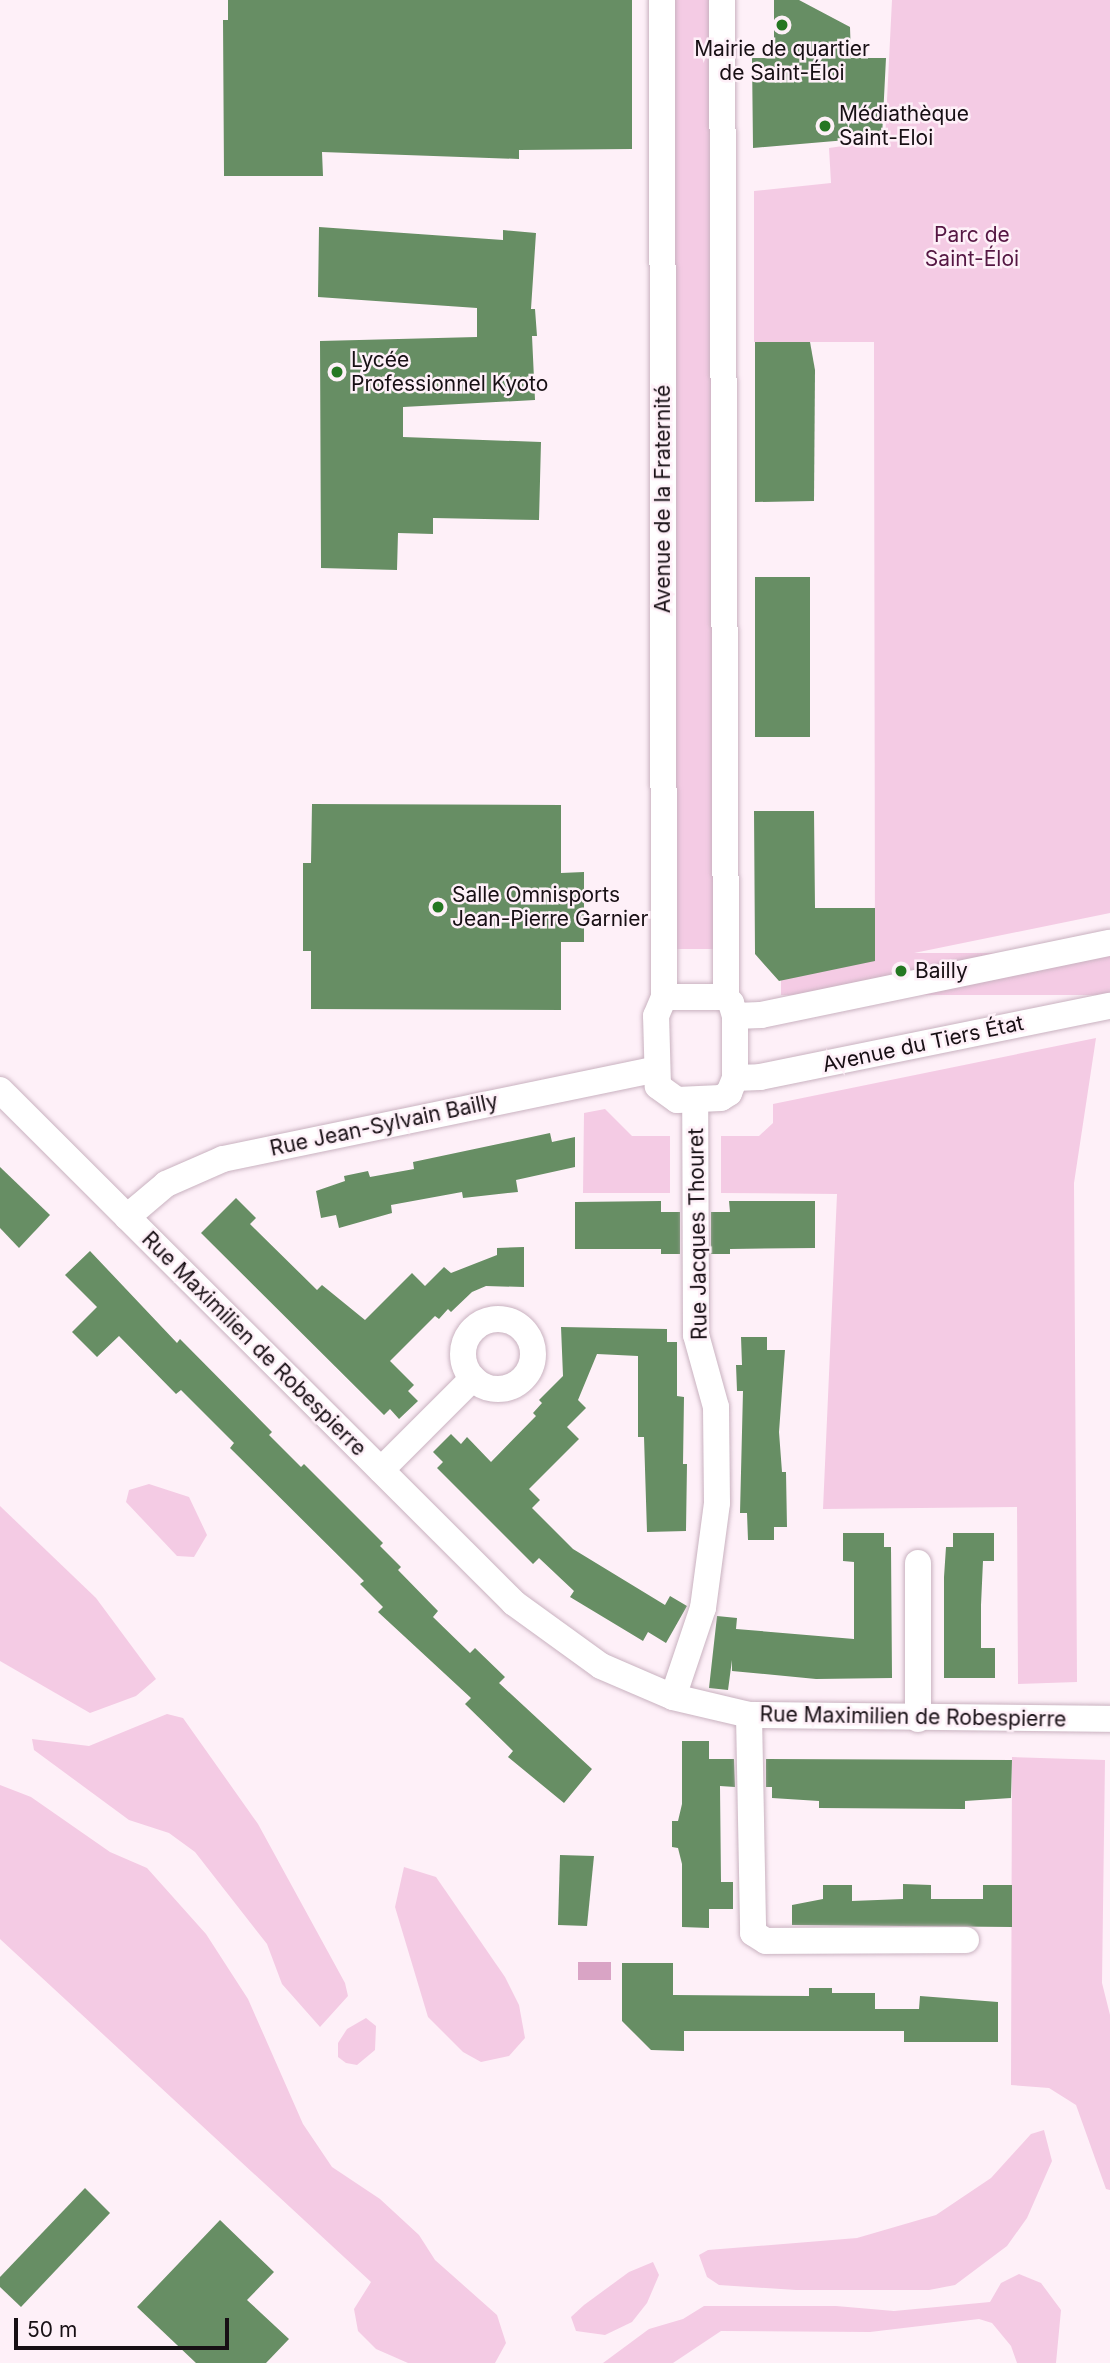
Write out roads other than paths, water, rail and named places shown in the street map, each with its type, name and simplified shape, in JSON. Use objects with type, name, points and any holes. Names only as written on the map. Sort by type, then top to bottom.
[{"type":"street","name":"Avenue de la Fraternité","points":[[662,0],[663,997]]},
{"type":"street","points":[[722,0],[730,1006],[735,1078],[729,1093],[721,1098],[677,1100],[662,1093],[656,1069],[657,1009],[663,997],[730,1006],[761,1015],[1110,943]]},
{"type":"street","name":"Avenue du Tiers État","points":[[735,1078],[760,1077],[1110,1006]]},
{"type":"street","name":"Rue Jean-Sylvain Bailly","points":[[127,1217],[166,1184],[223,1159],[656,1069]]},
{"type":"street","name":"Rue Maximilien de Robespierre","points":[[0,1090],[543,1628],[601,1666],[673,1697],[749,1715],[919,1719],[1110,1719]]},
{"type":"street","name":"Rue Jacques Thouret","points":[[673,1697],[703,1608],[717,1503],[716,1407],[696,1335],[695,1100]]},
{"type":"street","name":"Rue Maximilien de Robespierre","points":[[381,1470],[473,1378]]},
{"type":"street","points":[[918,1563],[919,1719]]},
{"type":"street","points":[[749,1715],[753,1933],[765,1941],[966,1940]]},
{"type":"place","name":"Mairie de quartier de Saint-Éloi","points":[[782,25]]},
{"type":"place","name":"Médiathèque Saint-Eloi","points":[[825,126]]},
{"type":"place","name":"Lycée Professionnel Kyoto","points":[[337,372]]},
{"type":"place","name":"Salle Omnisports Jean-Pierre Garnier","points":[[438,907]]},
{"type":"place","name":"Bailly","points":[[901,971]]},
{"type":"park label","name":"Parc de Saint-Éloi","points":[[972,247]]}]
